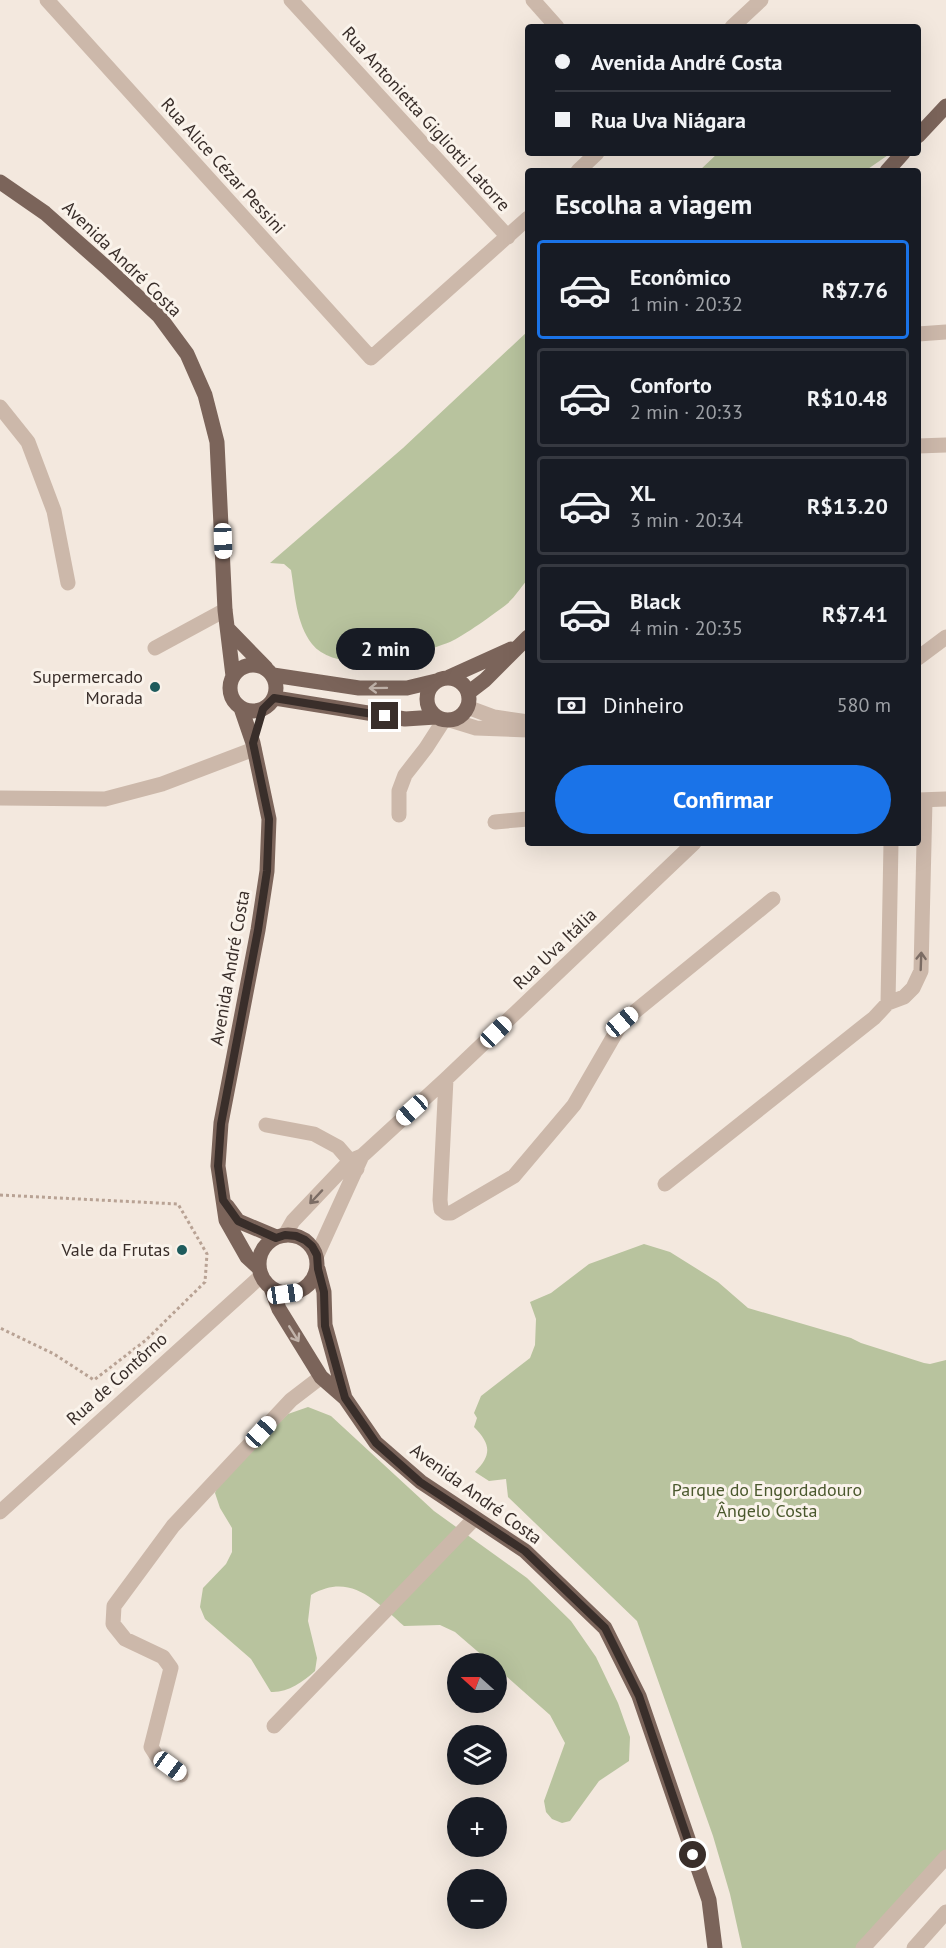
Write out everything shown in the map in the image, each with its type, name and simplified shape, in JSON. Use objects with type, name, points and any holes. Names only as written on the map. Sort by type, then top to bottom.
[{"type":"main road","points":[[921,133],[946,106]]},
{"type":"main road","points":[[890,168],[900,156]]},
{"type":"main road","name":"Avenida André Costa","points":[[0,182],[45,213],[107,267],[159,316],[187,354],[205,395],[217,442],[225,610],[233,676]]},
{"type":"main road","points":[[229,630],[271,673],[276,682],[269,704]]},
{"type":"main road","points":[[523,641],[468,700],[463,714],[443,719],[405,718],[269,704],[256,711],[241,708],[230,690],[233,676],[245,666],[262,666],[271,673],[359,688],[407,688],[442,679],[523,641]]},
{"type":"main road","points":[[442,679],[461,682],[468,700]]},
{"type":"main road","points":[[442,679],[428,692],[426,699],[431,712],[443,719]]},
{"type":"main road","name":"Avenida André Costa","points":[[254,746],[269,704]]},
{"type":"main road","name":"Avenida André Costa","points":[[241,708],[254,746],[269,819],[267,871],[258,930],[221,1124],[218,1166],[226,1220],[247,1257],[264,1277],[279,1309],[321,1377],[345,1398],[376,1443],[420,1482],[525,1551],[605,1628],[639,1696],[647,1719],[709,1900],[715,1948]]},
{"type":"main road","points":[[223,1200],[238,1221],[281,1236],[296,1236],[312,1246],[317,1262],[312,1282],[300,1292],[285,1294],[264,1277],[260,1255],[266,1245],[281,1236]]},
{"type":"main road","name":"Avenida André Costa","points":[[317,1262],[324,1292],[325,1326],[345,1398]]},
{"type":"street","name":"Rua Alice Cézar Pessini","points":[[47,0],[371,358],[508,237]]},
{"type":"street","name":"Rua Antonietta Gigliotti Latorre","points":[[291,0],[508,237]]},
{"type":"street","points":[[533,0],[554,24]]},
{"type":"street","points":[[735,24],[761,0]]},
{"type":"street","points":[[581,168],[594,156]]},
{"type":"street","points":[[508,237],[525,221]]},
{"type":"street","points":[[921,334],[946,332]]},
{"type":"street","points":[[0,407],[28,442],[54,511],[68,583]]},
{"type":"street","points":[[921,446],[946,445]]},
{"type":"street","points":[[155,648],[225,610]]},
{"type":"street","points":[[921,656],[946,637]]},
{"type":"street","points":[[468,700],[494,717],[525,722]]},
{"type":"street","points":[[399,815],[399,791],[405,775],[426,748],[443,719],[476,728],[525,730]]},
{"type":"street","points":[[0,798],[105,798],[162,784],[254,746]]},
{"type":"street","points":[[665,1184],[874,1018],[888,1003],[904,997],[913,988],[921,971],[921,800],[946,799]]},
{"type":"street","points":[[495,822],[525,819]]},
{"type":"street","name":"Rua Uva Itália","points":[[281,1236],[293,1221],[691,846]]},
{"type":"street","points":[[888,1003],[891,846]]},
{"type":"street","points":[[446,1079],[440,1200],[441,1209],[446,1213],[451,1213],[514,1176],[574,1105],[622,1022],[773,899]]},
{"type":"street","points":[[266,1125],[314,1134],[338,1147],[356,1162]]},
{"type":"street","name":"Rua Uva Itália","points":[[317,1262],[356,1162]]},
{"type":"street","name":"Rua de Contôrno","points":[[0,1512],[264,1277]]},
{"type":"street","points":[[181,1774],[158,1758],[151,1747],[171,1668],[163,1657],[125,1639],[113,1624],[114,1606],[173,1526],[291,1400],[321,1377]]},
{"type":"street","points":[[274,1726],[475,1518]]},
{"type":"street","points":[[863,1948],[946,1857]]},
{"type":"street","points":[[914,1948],[946,1912]]},
{"type":"path","points":[[0,1195],[178,1204],[207,1254],[206,1282],[146,1340],[94,1380],[54,1354],[0,1328]]},
{"type":"green space","points":[[715,156],[887,156],[869,168],[702,168]]},
{"type":"green space","points":[[525,334],[525,583],[507,604],[450,642],[399,657],[378,660],[340,659],[324,654],[312,644],[303,627],[297,608],[291,570],[284,564],[270,563],[403,448]]},
{"type":"green space","name":"Parque do Engordadouro Ângelo Costa","points":[[644,1244],[670,1252],[718,1282],[748,1308],[851,1338],[924,1363],[930,1364],[946,1360],[946,1861],[867,1948],[742,1948],[730,1894],[713,1836],[637,1621],[508,1497],[506,1479],[489,1481],[475,1472],[487,1455],[487,1450],[484,1439],[474,1427],[477,1418],[474,1413],[481,1396],[530,1358],[535,1345],[536,1319],[530,1302],[551,1293],[589,1264]]},
{"type":"green space","points":[[308,1407],[331,1416],[434,1511],[527,1578],[571,1621],[596,1657],[618,1703],[630,1737],[629,1761],[599,1781],[570,1821],[562,1823],[552,1819],[546,1812],[544,1801],[565,1743],[550,1715],[507,1677],[507,1653],[479,1653],[455,1632],[440,1625],[404,1626],[362,1592],[338,1587],[325,1589],[311,1595],[308,1621],[317,1658],[315,1671],[294,1686],[283,1691],[271,1692],[251,1659],[205,1619],[200,1607],[203,1588],[226,1564],[232,1552],[232,1528],[220,1508],[215,1493],[220,1480],[288,1414]]},
{"type":"place","name":"Supermercado Morada","points":[[155,687]]},
{"type":"place","name":"Vale da Frutas","points":[[182,1250]]},
{"type":"route","points":[[385,716],[274,698],[270,705],[263,709],[258,723],[253,743],[269,819],[267,871],[221,1124],[218,1166],[223,1200],[238,1221],[276,1238],[285,1235],[296,1236],[312,1246],[317,1255],[324,1292],[325,1326],[345,1398],[376,1443],[420,1482],[525,1551],[605,1628],[639,1696],[693,1855]]}]
